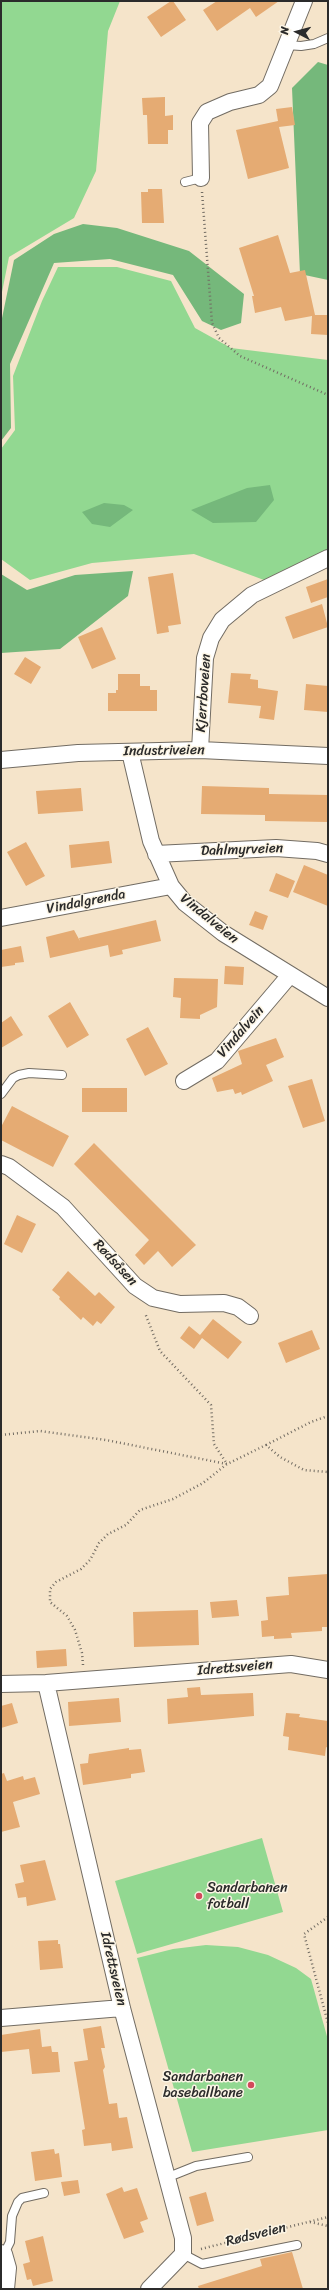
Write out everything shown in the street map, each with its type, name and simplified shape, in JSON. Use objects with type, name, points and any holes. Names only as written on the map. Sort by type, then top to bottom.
[{"type":"street","points":[[201,178],[200,123],[207,112],[230,102],[259,95],[270,86],[304,1]]},
{"type":"street","name":"Kjerrboveien","points":[[200,750],[205,658],[211,638],[222,620],[252,595],[328,558]]},
{"type":"street","name":"Industriveien","points":[[1,760],[78,753],[200,750],[328,756]]},
{"type":"street","name":"Vindalveien","points":[[130,752],[150,841],[171,886],[185,903],[222,933],[328,998]]},
{"type":"street","name":"Dahlmyrveien","points":[[156,854],[276,848],[317,850],[328,854]]},
{"type":"street","name":"Vindalgrenda","points":[[1,918],[171,886]]},
{"type":"street","name":"Vindalvein","points":[[184,1081],[217,1061],[290,975]]},
{"type":"street","name":"Rødsåsen","points":[[1,1164],[9,1167],[63,1207],[135,1286],[153,1298],[180,1304],[224,1304],[238,1308],[250,1316]]},
{"type":"street","name":"Idrettsveien","points":[[1,1684],[46,1684],[291,1664],[328,1670]]},
{"type":"street","name":"Idrettsveien","points":[[46,1684],[122,2008],[183,2238],[183,2254]]},
{"type":"street","points":[[1,2018],[122,2008]]},
{"type":"street","points":[[2,2254],[8,2268],[6,2289]]},
{"type":"street","points":[[149,2289],[183,2254]]},
{"type":"lane","points":[[286,45],[301,46],[314,44],[328,38]]},
{"type":"lane","points":[[185,182],[201,178]]},
{"type":"lane","points":[[1,1094],[8,1083],[19,1075],[29,1073],[62,1075]]},
{"type":"lane","points":[[166,2178],[196,2166],[248,2157]]},
{"type":"lane","points":[[2,2254],[10,2242],[12,2216],[18,2202],[22,2198],[44,2193]]},
{"type":"lane","name":"Rødsveien","points":[[183,2254],[202,2264],[297,2245]]},
{"type":"path","points":[[201,178],[212,323],[219,338],[240,356],[328,395]]},
{"type":"path","points":[[135,1286],[160,1351],[211,1405],[214,1444],[227,1464]]},
{"type":"path","points":[[84,1680],[82,1653],[75,1630],[67,1616],[50,1602],[50,1590],[56,1582],[81,1569],[90,1560],[99,1543],[108,1534],[126,1524],[140,1510],[173,1499],[204,1483],[227,1464],[311,1422],[328,1416]]},
{"type":"path","points":[[1,1435],[40,1431],[106,1440],[227,1464]]},
{"type":"path","points":[[266,1445],[280,1457],[304,1470],[328,1472]]},
{"type":"path","points":[[328,1917],[304,1934],[327,2012],[328,2023]]},
{"type":"path","name":"Rødsveien","points":[[183,2254],[328,2217]]},
{"type":"path","points":[[310,2221],[328,2226]]},
{"type":"green space","points":[[1,1],[120,1],[108,31],[96,171],[74,218],[9,257],[1,297]]},
{"type":"green space","points":[[318,62],[328,65],[328,280],[300,274],[292,88]]},
{"type":"green space","points":[[83,224],[117,228],[189,251],[244,294],[241,323],[221,330],[202,321],[173,275],[110,259],[54,263],[10,364],[11,428],[1,441],[1,323],[14,260],[54,234]]},
{"type":"green space","points":[[58,267],[117,267],[171,281],[195,328],[231,348],[328,360],[328,549],[264,580],[194,554],[92,563],[30,580],[1,559],[1,449],[15,430],[13,376],[42,301]]},
{"type":"green space","points":[[270,485],[274,500],[256,522],[213,523],[191,510],[247,488]]},
{"type":"green space","points":[[104,503],[124,505],[133,510],[110,527],[92,524],[82,512]]},
{"type":"green space","points":[[133,571],[128,596],[60,649],[1,653],[1,574],[27,590],[75,575]]},
{"type":"green space","name":"Sandarbanen fotball","points":[[262,1838],[283,1912],[137,1954],[115,1881]]},
{"type":"green space","name":"Sandarbanen baseballbane","points":[[206,1945],[238,1947],[268,1955],[296,1968],[311,1979],[328,2040],[328,2130],[192,2152],[137,1958],[173,1949]]},
{"type":"building","points":[[173,1],[186,20],[161,37],[147,17]]},
{"type":"building","points":[[217,1],[279,1],[256,17],[250,8],[217,31],[203,10]]},
{"type":"building","points":[[165,97],[165,116],[173,115],[173,130],[168,130],[168,144],[148,144],[147,115],[143,115],[142,98]]},
{"type":"building","points":[[292,107],[295,125],[279,127],[289,168],[248,179],[236,130],[278,121],[276,109]]},
{"type":"building","points":[[148,189],[162,189],[164,223],[142,223],[141,192],[148,192]]},
{"type":"building","points":[[278,235],[290,273],[305,270],[315,315],[328,315],[328,335],[311,334],[312,316],[285,321],[281,307],[255,313],[252,296],[254,296],[239,248]]},
{"type":"building","points":[[173,573],[181,624],[168,626],[169,632],[157,634],[148,577]]},
{"type":"building","points":[[328,579],[328,597],[311,603],[306,587]]},
{"type":"building","points":[[322,604],[328,627],[293,639],[285,617]]},
{"type":"building","points":[[102,627],[116,659],[92,669],[78,637]]},
{"type":"building","points":[[25,657],[41,667],[31,684],[14,674]]},
{"type":"building","points":[[231,673],[251,674],[250,679],[258,680],[258,688],[278,691],[274,720],[259,718],[261,706],[228,703]]},
{"type":"building","points":[[118,674],[140,674],[140,686],[150,686],[150,690],[157,690],[157,711],[108,711],[108,693],[116,693],[116,690],[118,690]]},
{"type":"building","points":[[306,684],[328,686],[328,712],[304,710]]},
{"type":"building","points":[[202,786],[269,788],[269,794],[328,795],[328,822],[265,821],[265,815],[201,814]]},
{"type":"building","points":[[81,788],[83,811],[38,814],[36,791]]},
{"type":"building","points":[[109,841],[112,863],[71,868],[69,845]]},
{"type":"building","points":[[26,842],[45,876],[26,886],[7,852]]},
{"type":"building","points":[[304,865],[328,875],[328,906],[293,892]]},
{"type":"building","points":[[276,873],[295,881],[288,898],[269,891]]},
{"type":"building","points":[[255,911],[268,916],[263,930],[249,925]]},
{"type":"building","points":[[156,920],[161,941],[122,950],[123,954],[110,957],[108,945],[50,958],[46,937],[74,930],[80,941],[79,938]]},
{"type":"building","points":[[21,946],[24,962],[1,967],[1,950]]},
{"type":"building","points":[[225,966],[244,967],[243,985],[224,984]]},
{"type":"building","points":[[174,978],[218,979],[217,1007],[200,1015],[200,1019],[180,1018],[181,998],[173,997]]},
{"type":"building","points":[[70,1002],[89,1035],[67,1048],[48,1016]]},
{"type":"building","points":[[11,1016],[23,1035],[1,1048],[1,1023]]},
{"type":"building","points":[[148,1027],[168,1064],[145,1076],[126,1039]]},
{"type":"building","points":[[276,1038],[284,1057],[266,1065],[273,1081],[242,1095],[241,1092],[235,1094],[233,1089],[217,1092],[212,1078],[242,1064],[238,1051]]},
{"type":"building","points":[[312,1079],[325,1121],[303,1128],[288,1086]]},
{"type":"building","points":[[82,1088],[127,1088],[127,1112],[82,1112]]},
{"type":"building","points":[[12,1106],[69,1136],[53,1167],[1,1140],[1,1127]]},
{"type":"building","points":[[94,1143],[196,1245],[172,1267],[158,1251],[144,1265],[135,1255],[149,1240],[74,1164]]},
{"type":"building","points":[[17,1215],[36,1224],[22,1253],[4,1244]]},
{"type":"building","points":[[68,1271],[95,1296],[99,1292],[115,1307],[101,1324],[97,1321],[93,1326],[83,1317],[81,1320],[59,1299],[60,1297],[52,1290]]},
{"type":"building","points":[[213,1319],[242,1342],[228,1359],[202,1338],[194,1349],[180,1338],[189,1326],[200,1335]]},
{"type":"building","points":[[312,1330],[320,1349],[286,1363],[278,1343]]},
{"type":"building","points":[[328,1574],[328,1627],[322,1627],[322,1631],[291,1633],[292,1638],[274,1639],[274,1636],[262,1637],[261,1621],[268,1620],[266,1597],[289,1595],[288,1577]]},
{"type":"building","points":[[237,1600],[239,1616],[212,1618],[210,1602]]},
{"type":"building","points":[[198,1610],[199,1645],[134,1647],[133,1612]]},
{"type":"building","points":[[66,1649],[67,1666],[37,1668],[36,1651]]},
{"type":"building","points":[[200,1687],[201,1695],[253,1693],[254,1716],[168,1724],[167,1699],[188,1697],[187,1688]]},
{"type":"building","points":[[119,1698],[121,1722],[69,1726],[68,1702]]},
{"type":"building","points":[[12,1703],[18,1723],[1,1728],[1,1706]]},
{"type":"building","points":[[286,1713],[300,1714],[299,1717],[328,1721],[328,1748],[326,1747],[325,1756],[288,1750],[289,1737],[283,1736]]},
{"type":"building","points":[[129,1748],[129,1750],[141,1749],[145,1772],[131,1774],[131,1778],[83,1785],[80,1764],[88,1763],[89,1754]]},
{"type":"building","points":[[4,1773],[7,1781],[23,1776],[24,1780],[35,1777],[40,1794],[13,1802],[20,1827],[1,1832],[1,1774]]},
{"type":"building","points":[[45,1860],[56,1900],[27,1906],[26,1897],[18,1898],[15,1884],[24,1882],[20,1865]]},
{"type":"building","points":[[58,1940],[58,1944],[60,1944],[63,1968],[40,1970],[38,1941]]},
{"type":"building","points":[[101,2026],[105,2048],[101,2048],[105,2067],[103,2070],[109,2104],[117,2103],[119,2118],[127,2117],[133,2148],[112,2151],[111,2143],[84,2146],[82,2130],[85,2129],[74,2062],[88,2060],[83,2029]]},
{"type":"building","points":[[40,2029],[42,2047],[51,2046],[52,2052],[58,2052],[60,2072],[32,2074],[29,2049],[1,2052],[1,2035]]},
{"type":"building","points":[[54,2149],[55,2154],[59,2153],[62,2177],[35,2181],[31,2152]]},
{"type":"building","points":[[78,2180],[80,2193],[64,2196],[61,2182]]},
{"type":"building","points":[[122,2187],[124,2192],[137,2188],[148,2219],[140,2222],[144,2232],[124,2239],[106,2194]]},
{"type":"building","points":[[206,2192],[214,2221],[197,2226],[189,2197]]},
{"type":"building","points":[[43,2236],[53,2281],[33,2286],[31,2279],[27,2280],[23,2264],[30,2262],[25,2241]]},
{"type":"building","points":[[292,2252],[303,2289],[199,2289],[198,2286],[262,2266],[260,2259]]},
{"type":"place","name":"Sandarbanen fotball","points":[[199,1896]]},
{"type":"place","name":"Sandarbanen baseballbane","points":[[251,2085]]}]
